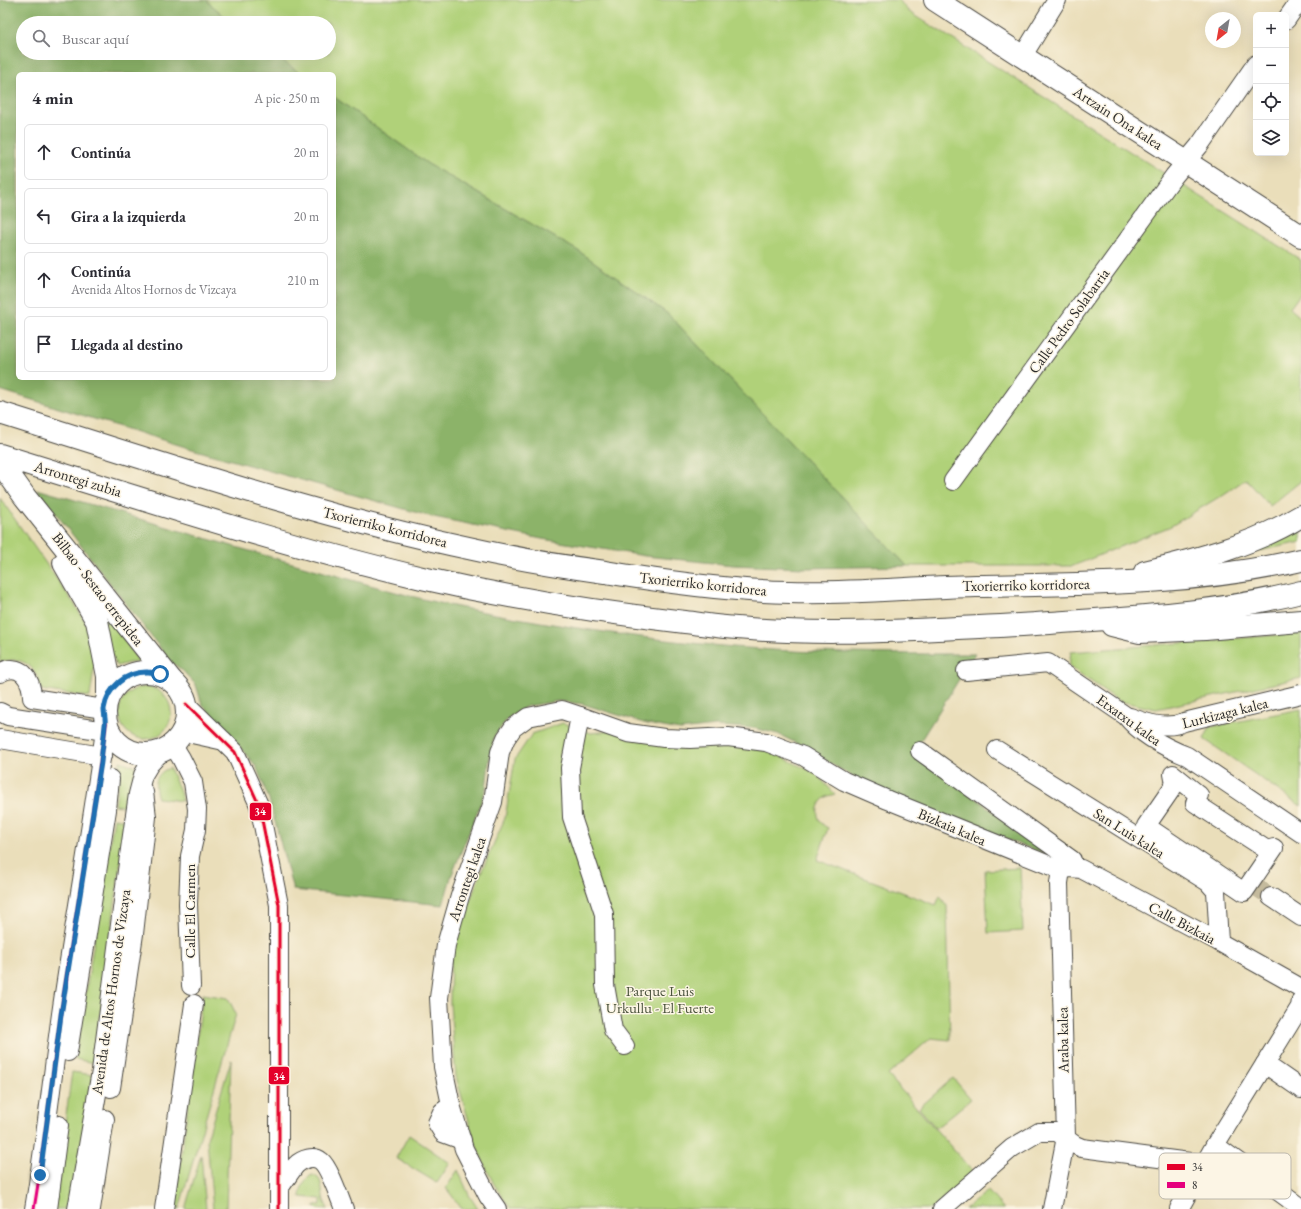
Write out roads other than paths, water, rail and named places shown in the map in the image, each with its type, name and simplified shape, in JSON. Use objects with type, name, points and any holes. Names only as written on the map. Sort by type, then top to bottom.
[{"type":"main road","name":"Artzain Ona kalea","points":[[934,0],[1301,236]]},
{"type":"main road","name":"Txorierriko korridorea","points":[[0,413],[267,496],[366,524],[506,556],[635,577],[741,589],[790,592],[893,590],[952,586],[1162,581],[1258,569],[1301,560]]},
{"type":"main road","name":"Arrontegi zubia","points":[[0,455],[259,534],[363,563],[497,594],[628,616],[736,628],[819,632],[1023,625],[1093,620]]},
{"type":"main road","name":"Bilbao - Sestao errepidea","points":[[0,462],[25,497],[171,680]]},
{"type":"main road","name":"Bilbao - Sestao errepidea","points":[[25,497],[97,621],[108,676],[107,719]]},
{"type":"main road","points":[[1079,584],[1137,574],[1231,548],[1260,537],[1301,516]]},
{"type":"main road","points":[[1093,620],[1132,618],[1238,605],[1301,592]]},
{"type":"main road","points":[[1093,620],[1140,632],[1205,629],[1301,621]]},
{"type":"main road","points":[[148,672],[160,674],[171,680],[181,691],[186,704],[187,718],[172,743],[147,755],[133,753],[121,746],[107,719],[115,686],[124,678],[136,673],[148,672]]},
{"type":"street","points":[[1022,57],[1057,0]]},
{"type":"street","points":[[1289,14],[1295,2]]},
{"type":"street","name":"Calle Pedro Solabarria","points":[[953,481],[1185,162],[1199,146],[1253,68]]},
{"type":"street","name":"Etxatxu kalea","points":[[966,671],[1048,663],[1126,716],[1134,726],[1162,745],[1187,756],[1301,833]]},
{"type":"street","points":[[0,673],[13,669],[22,672],[29,680],[32,689],[32,698],[107,719]]},
{"type":"street","name":"Lurkizaga kalea","points":[[1126,716],[1148,723],[1176,726],[1184,722],[1301,694]]},
{"type":"street","points":[[186,704],[235,752],[259,805],[279,905],[279,1209]]},
{"type":"street","name":"Arrontegi kalea","points":[[497,1209],[488,1196],[464,1149],[462,1140],[443,1133],[437,1123],[442,1112],[451,1105],[442,1067],[439,998],[446,945],[460,896],[493,802],[500,752],[506,738],[513,728],[528,717],[562,710],[628,733],[664,738],[690,739],[728,737],[766,742],[803,756],[844,781]]},
{"type":"street","points":[[0,712],[8,716],[107,719]]},
{"type":"street","points":[[580,716],[570,768],[572,817],[604,914],[605,985],[613,1030],[625,1046]]},
{"type":"street","points":[[34,1209],[66,984],[107,719]]},
{"type":"street","name":"Avenida de Altos Hornos de Vizcaya","points":[[48,1209],[66,1066],[107,810],[112,770],[107,719]]},
{"type":"street","points":[[1176,726],[1174,738],[1177,745],[1187,756]]},
{"type":"street","points":[[0,739],[102,756]]},
{"type":"street","points":[[172,743],[224,742]]},
{"type":"street","name":"Avenida de Altos Hornos de Vizcaya","points":[[77,1209],[101,1071],[138,794],[149,765],[172,743]]},
{"type":"street","name":"Calle El Carmen","points":[[172,743],[193,782],[197,809],[196,830],[190,856],[188,904],[191,986]]},
{"type":"street","name":"San Luis kalea","points":[[997,750],[1208,882],[1216,891],[1219,942]]},
{"type":"street","points":[[920,751],[1066,865]]},
{"type":"street","points":[[1173,774],[1200,795],[1197,797],[1195,803],[1268,850],[1274,848],[1244,892],[1146,826],[1175,784],[1173,774]]},
{"type":"street","name":"Avenida de Altos Hornos de Vizcaya","points":[[91,1209],[116,1059],[136,919],[147,817],[144,775]]},
{"type":"street","name":"Bizkaia kalea","points":[[844,781],[952,826],[1066,865]]},
{"type":"street","name":"Calle Bizkaia","points":[[1066,865],[1071,868],[1081,869],[1219,942],[1301,988]]},
{"type":"street","name":"Araba kalea","points":[[1052,1209],[1066,1137],[1060,883],[1066,865]]},
{"type":"street","points":[[1271,897],[1301,917]]},
{"type":"street","points":[[1211,1153],[1300,1007],[1301,1000]]},
{"type":"street","points":[[164,1209],[194,1004]]},
{"type":"street","points":[[1265,1064],[1301,1089]]},
{"type":"street","points":[[942,1209],[1012,1148],[1039,1132],[1057,1132],[1066,1137],[1075,1145],[1082,1148],[1159,1158]]},
{"type":"street","points":[[1215,1145],[1226,1153]]},
{"type":"street","points":[[280,1188],[302,1160],[312,1158],[321,1161],[327,1168],[344,1209]]},
{"type":"street","points":[[1179,1209],[1185,1199]]},
{"type":"street","points":[[1290,1199],[1298,1205]]},
{"type":"tunnel","points":[[1250,883],[1271,897]]},
{"type":"park label","name":"Parque Luis Urkullu - El Fuerte","points":[[660,1000]]}]
